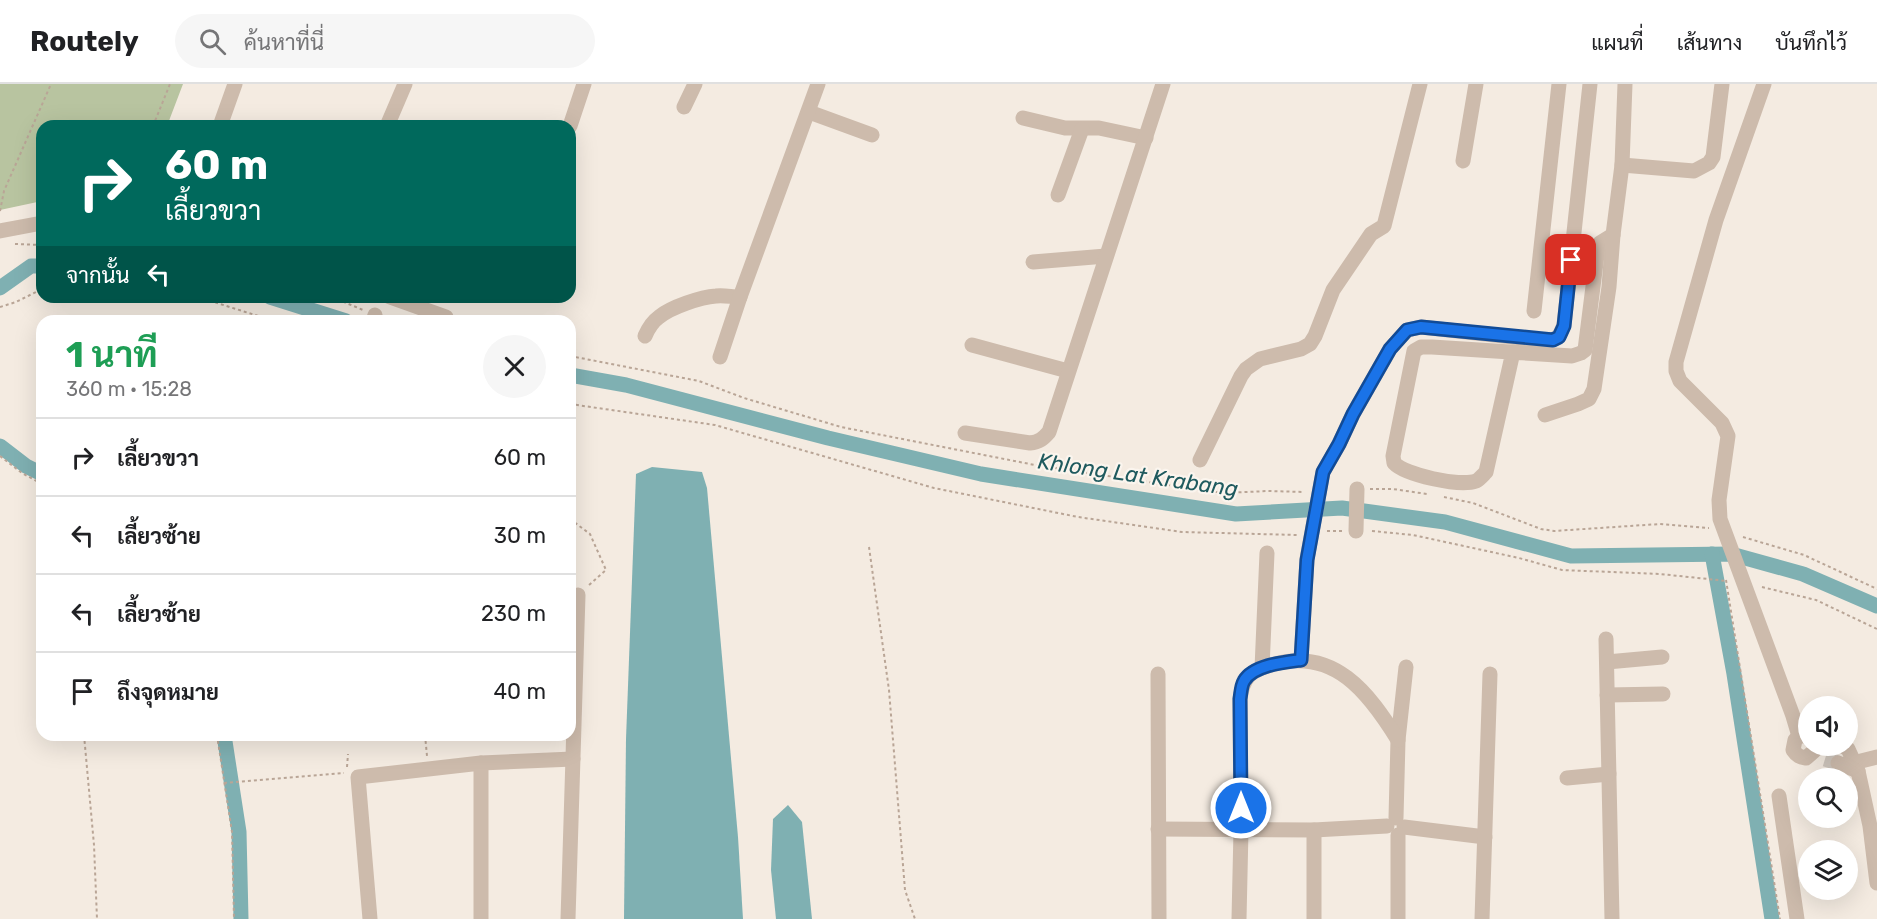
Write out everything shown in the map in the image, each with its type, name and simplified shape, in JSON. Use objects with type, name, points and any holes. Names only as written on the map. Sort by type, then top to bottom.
[{"type":"street","points":[[222,120],[234,84]]},
{"type":"street","points":[[390,120],[405,84]]},
{"type":"street","points":[[572,120],[584,84]]},
{"type":"street","points":[[684,107],[695,84]]},
{"type":"street","points":[[720,357],[818,84]]},
{"type":"street","points":[[965,434],[1029,443],[1038,442],[1049,432],[1163,84]]},
{"type":"street","points":[[1200,460],[1241,376],[1260,359],[1301,349],[1310,344],[1334,290],[1371,234],[1384,226],[1420,84]]},
{"type":"street","points":[[1462,161],[1476,84]]},
{"type":"street","points":[[1534,311],[1559,84]]},
{"type":"street","points":[[1301,660],[1307,560],[1323,472],[1390,349],[1407,330],[1421,327],[1541,340],[1553,340],[1559,337],[1564,326],[1590,84]]},
{"type":"street","points":[[1545,415],[1584,402],[1589,399],[1594,389],[1609,287],[1622,165],[1625,84]]},
{"type":"street","points":[[1622,165],[1694,171],[1709,163],[1713,157],[1722,84]]},
{"type":"street","points":[[1764,84],[1716,220],[1676,362],[1676,371],[1680,381],[1722,423],[1728,436],[1717,524],[1752,591],[1798,725]]},
{"type":"street","points":[[809,112],[872,135]]},
{"type":"street","points":[[1023,118],[1059,127],[1099,128],[1146,138]]},
{"type":"street","points":[[1058,195],[1082,129]]},
{"type":"street","points":[[0,231],[36,224]]},
{"type":"street","points":[[1514,352],[1486,472],[1479,480],[1450,482],[1398,468],[1393,456],[1414,351],[1421,347],[1432,347],[1514,352],[1572,356],[1581,353],[1585,350],[1598,247],[1600,243],[1613,235]]},
{"type":"street","points":[[1033,262],[1106,256]]},
{"type":"street","points":[[645,336],[650,325],[659,316],[672,309],[705,297],[740,297]]},
{"type":"street","points":[[407,303],[440,315]]},
{"type":"street","points":[[972,345],[1068,371]]},
{"type":"street","points":[[1356,529],[1357,491]]},
{"type":"street","points":[[1262,668],[1267,553]]},
{"type":"street","points":[[576,661],[578,595]]},
{"type":"street","points":[[1606,639],[1612,919]]},
{"type":"street","points":[[1607,662],[1662,657]]},
{"type":"street","points":[[1239,919],[1240,699],[1246,678],[1274,664],[1301,660],[1331,667],[1346,675],[1369,698],[1398,740]]},
{"type":"street","points":[[1398,919],[1396,826],[1398,740],[1406,667]]},
{"type":"street","points":[[1158,674],[1159,919]]},
{"type":"street","points":[[1482,919],[1490,674]]},
{"type":"street","points":[[1607,695],[1663,694]]},
{"type":"street","points":[[1798,740],[1792,745],[1793,750],[1798,754]]},
{"type":"street","points":[[568,919],[574,741]]},
{"type":"street","points":[[1800,756],[1835,760],[1877,757]]},
{"type":"street","points":[[370,919],[358,777],[481,763],[573,759]]},
{"type":"street","points":[[1835,760],[1870,826],[1877,883]]},
{"type":"street","points":[[481,763],[481,919]]},
{"type":"street","points":[[1567,778],[1609,774]]},
{"type":"street","points":[[1779,796],[1797,919]]},
{"type":"street","points":[[1158,829],[1314,830],[1396,826],[1485,837]]},
{"type":"street","points":[[1314,830],[1314,919]]},
{"type":"path","points":[[0,211],[4,191],[51,84]]},
{"type":"path","points":[[155,120],[170,84]]},
{"type":"path","points":[[8,245],[36,246]]},
{"type":"path","points":[[0,307],[36,292]]},
{"type":"path","points":[[217,303],[255,315]]},
{"type":"path","points":[[576,357],[699,381],[744,398],[841,427],[964,452],[1137,482],[1208,491],[1247,493],[1268,490],[1312,491]]},
{"type":"path","points":[[576,405],[715,424],[934,488],[1078,517],[1182,532],[1302,535]]},
{"type":"path","points":[[0,456],[36,481]]},
{"type":"path","points":[[1357,491],[1393,489],[1430,494]]},
{"type":"path","points":[[1441,496],[1473,503],[1541,529],[1554,531],[1717,524]]},
{"type":"path","points":[[576,524],[590,534],[606,570],[578,595]]},
{"type":"path","points":[[1318,532],[1356,529],[1413,535],[1519,558],[1562,570],[1660,574],[1736,582]]},
{"type":"path","points":[[1734,534],[1804,555],[1877,589]]},
{"type":"path","points":[[869,548],[889,690],[906,890],[915,919]]},
{"type":"path","points":[[1726,580],[1780,919]]},
{"type":"path","points":[[1752,591],[1816,600],[1877,629]]},
{"type":"path","points":[[85,741],[94,845],[97,919]]},
{"type":"path","points":[[218,741],[232,832],[234,919]]},
{"type":"path","points":[[426,741],[427,756]]},
{"type":"path","points":[[224,783],[347,772],[348,754]]},
{"type":"green space","points":[[0,84],[183,84],[169,120],[36,120],[36,202],[0,210]]},
{"type":"water","points":[[652,467],[702,472],[707,488],[738,837],[743,919],[624,919],[626,739],[636,474]]},
{"type":"water","points":[[788,805],[802,822],[812,919],[776,919],[771,870],[773,819]]},
{"type":"waterway","name":"Khlong Lat Krabang","points":[[0,288],[31,266],[36,266]]},
{"type":"waterway","name":"Khlong Lat Krabang","points":[[289,303],[327,315]]},
{"type":"waterway","name":"Khlong Lat Krabang","points":[[576,376],[626,385],[828,438],[981,474],[1236,514],[1342,508],[1445,522],[1571,556],[1731,554],[1803,574],[1877,606]]},
{"type":"waterway","points":[[0,446],[36,471]]},
{"type":"waterway","points":[[1712,554],[1734,674],[1772,919]]},
{"type":"waterway","points":[[225,741],[239,832],[241,919]]},
{"type":"tunnel","points":[[1825,759],[1838,763]]},
{"type":"route","points":[[1241,808],[1240,699],[1243,682],[1249,675],[1262,668],[1301,660],[1307,560],[1323,472],[1390,349],[1407,330],[1421,327],[1553,340],[1559,337],[1564,326],[1571,260]]}]
